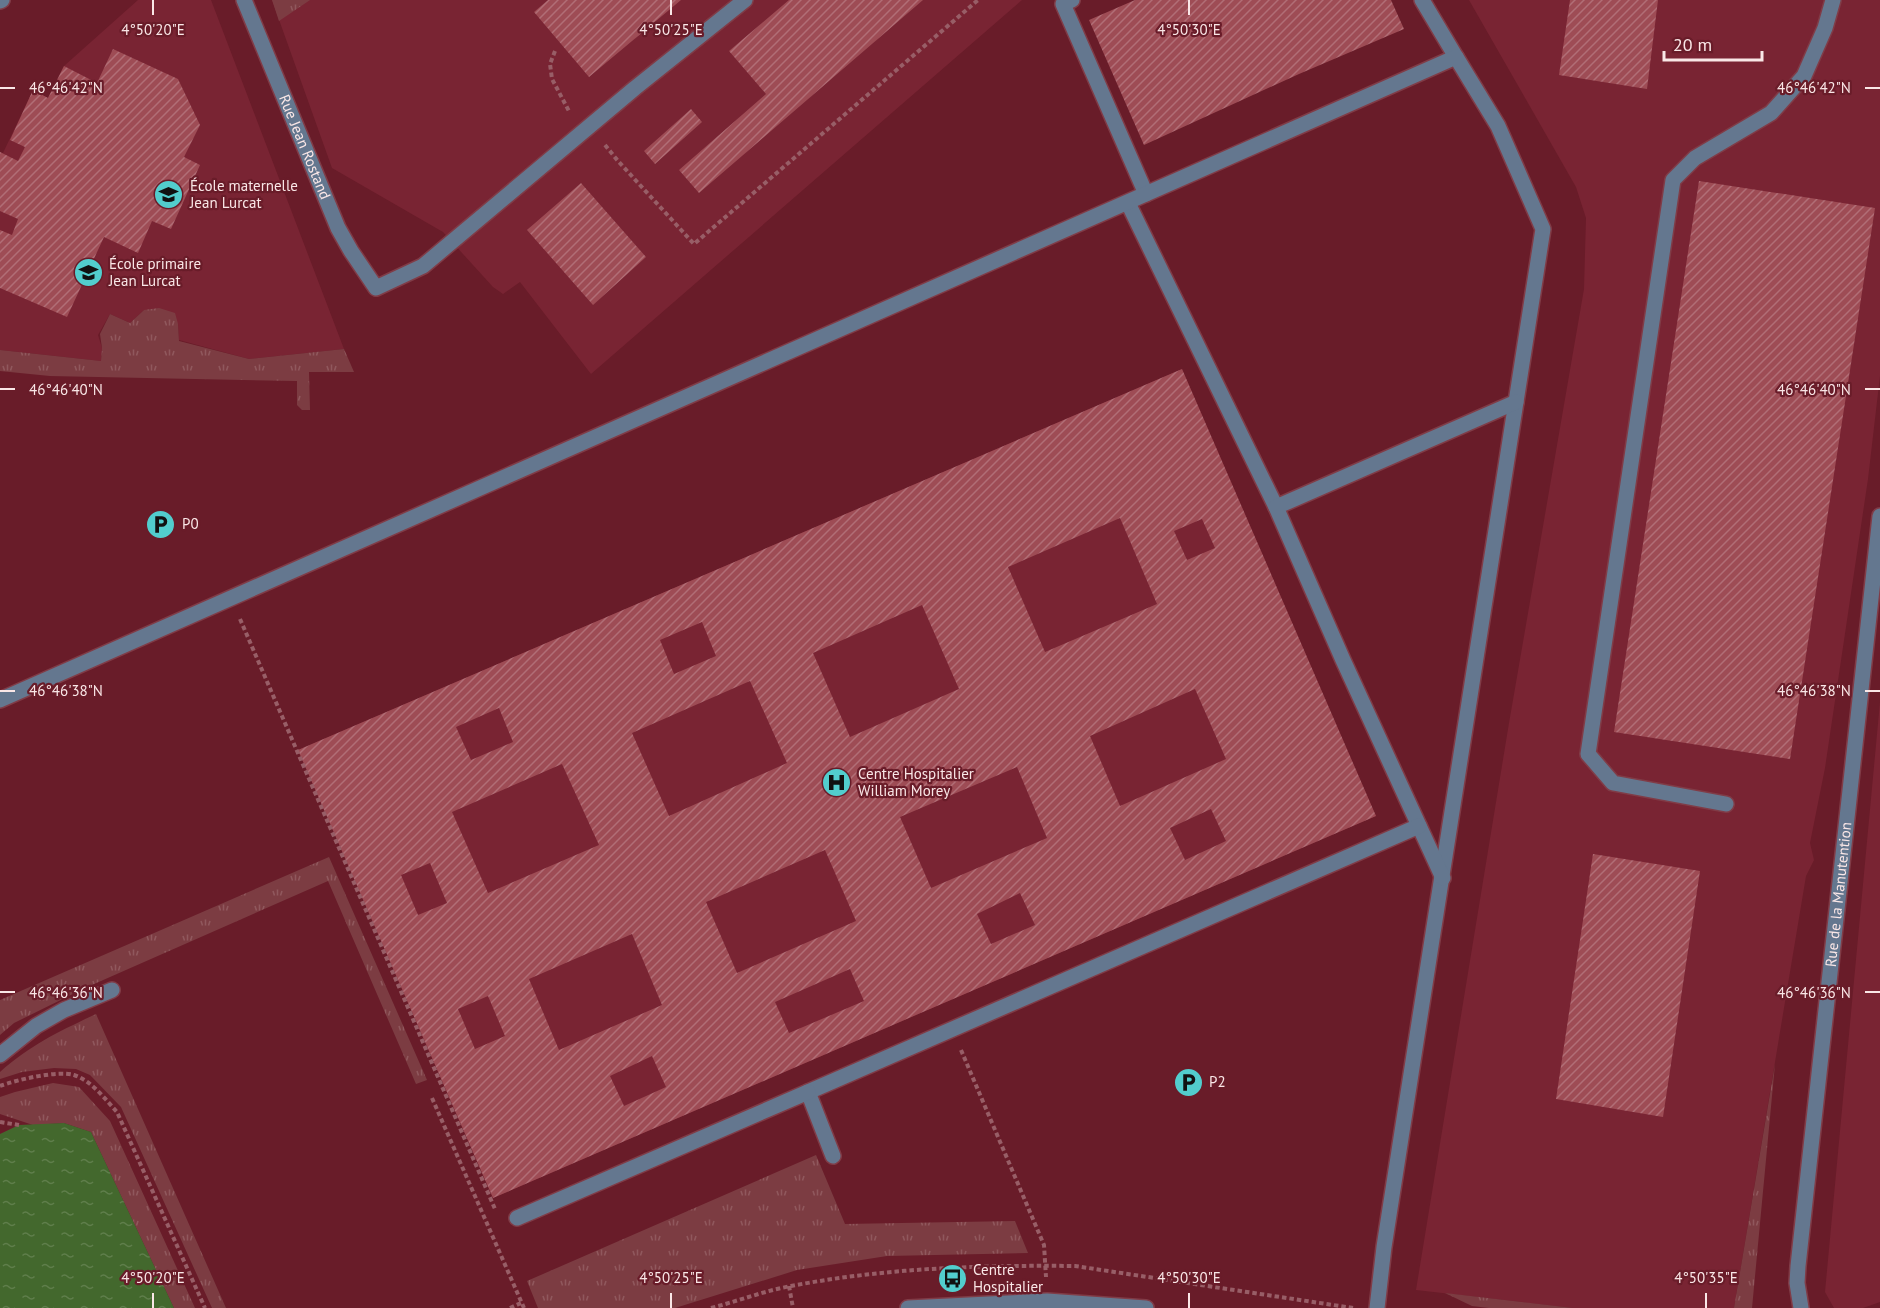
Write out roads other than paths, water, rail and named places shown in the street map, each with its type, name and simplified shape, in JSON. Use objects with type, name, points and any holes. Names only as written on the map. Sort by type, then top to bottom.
[{"type":"street","name":"Rue Jean Rostand","points":[[244,0],[338,228],[376,288],[423,266],[585,129],[745,0]]},
{"type":"street","points":[[1072,0],[1064,4],[1146,195]]},
{"type":"street","points":[[1377,1308],[1384,1247],[1542,229],[1498,126],[1422,0]]},
{"type":"street","points":[[1726,804],[1613,783],[1588,754],[1673,180],[1695,158],[1771,112],[1797,83],[1803,76],[1826,28],[1833,0]]},
{"type":"street","points":[[0,700],[1456,57]]},
{"type":"street","points":[[1128,203],[1276,507],[1443,878]]},
{"type":"street","points":[[1276,507],[1516,402]]},
{"type":"street","name":"Rue de la Manutention","points":[[1801,1308],[1797,1282],[1798,1266],[1880,516]]},
{"type":"street","points":[[517,1218],[1419,826]]},
{"type":"street","points":[[0,1055],[36,1026],[64,1010],[112,990]]},
{"type":"street","points":[[808,1092],[833,1156]]},
{"type":"street","points":[[908,1308],[1047,1301],[1146,1308]]},
{"type":"water","points":[[64,1123],[91,1132],[174,1308],[0,1308],[0,1134],[19,1125]]},
{"type":"place","name":"École maternelle Jean Lurcat","points":[[169,195]]},
{"type":"place","name":"École primaire Jean Lurcat","points":[[88,273]]},
{"type":"place","name":"P0","points":[[161,524]]},
{"type":"place","name":"Centre Hospitalier William Morey","points":[[837,783]]},
{"type":"place","name":"P2","points":[[1188,1082]]},
{"type":"place","name":"Centre Hospitalier","points":[[952,1279]]}]
